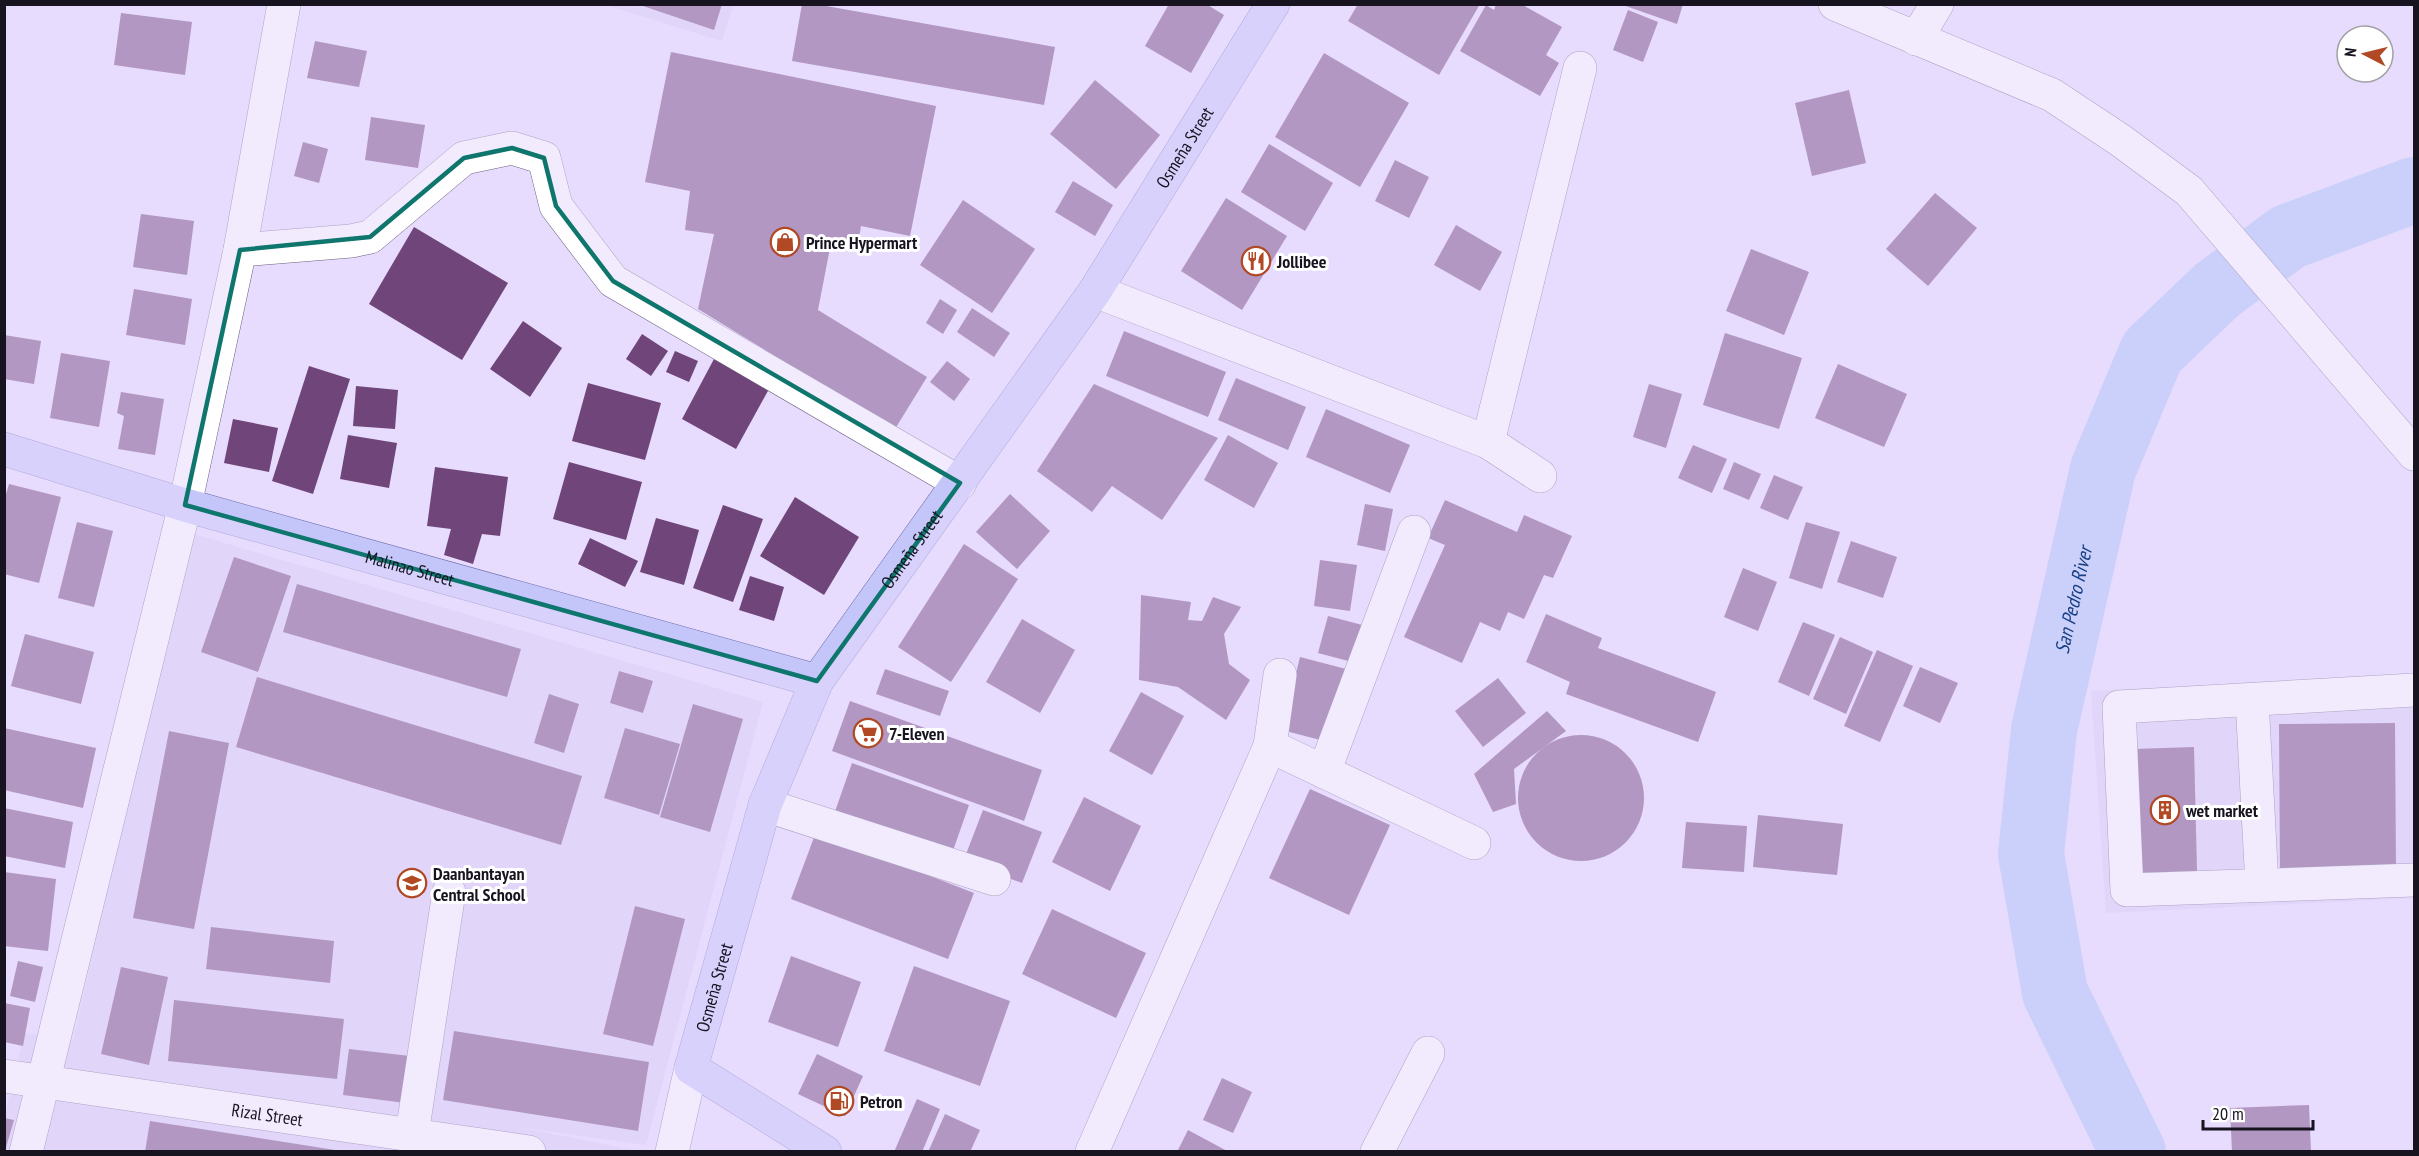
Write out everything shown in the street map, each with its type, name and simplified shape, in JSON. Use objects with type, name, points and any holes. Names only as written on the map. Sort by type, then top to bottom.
[{"type":"main road","name":"Osmeña Street","points":[[691,1068],[765,805],[817,681],[1095,291],[1273,4]]},
{"type":"main road","name":"Malinao Street","points":[[4,449],[185,505],[817,681]]},
{"type":"main road","points":[[691,1068],[825,1152]]},
{"type":"street","points":[[26,1152],[185,505],[240,250],[284,4]]},
{"type":"street","points":[[1835,4],[2052,95],[2120,140],[2188,191],[2415,454]]},
{"type":"street","points":[[1916,39],[1938,4]]},
{"type":"street","points":[[1488,442],[1580,68]]},
{"type":"street","points":[[240,250],[351,241],[370,237],[464,158],[512,148],[544,158],[556,206],[614,281],[960,483]]},
{"type":"street","points":[[1095,291],[1488,442],[1539,476]]},
{"type":"street","points":[[1324,772],[1414,532]]},
{"type":"street","points":[[1092,1152],[1270,746],[1280,675]]},
{"type":"street","points":[[2415,690],[2119,707],[2127,890],[2415,880]]},
{"type":"street","points":[[2252,700],[2262,885]]},
{"type":"street","points":[[1270,746],[1474,843]]},
{"type":"street","points":[[765,805],[994,879]]},
{"type":"street","points":[[412,1134],[449,892]]},
{"type":"street","points":[[1377,1152],[1428,1053]]},
{"type":"street","name":"Osmeña Street","points":[[672,1152],[691,1068]]},
{"type":"street","name":"Rizal Street","points":[[4,1076],[529,1152]]},
{"type":"highlighted area","points":[[512,148],[544,158],[556,206],[613,281],[960,483],[817,681],[185,505],[240,250],[370,237],[464,158]]},
{"type":"shaded area","points":[[606,5],[733,5],[722,41]]},
{"type":"shaded area","name":"Daanbantayan Central School","points":[[187,532],[763,702],[646,1145],[518,1127],[638,1151],[5,1152],[5,1114],[25,1033],[73,1041]]},
{"type":"shaded area","points":[[2414,674],[2414,898],[2106,913],[2091,691]]},
{"type":"building","points":[[637,4],[722,4],[714,30]]},
{"type":"building","points":[[802,4],[815,4],[1055,47],[1044,105],[792,61]]},
{"type":"building","points":[[1169,4],[1206,4],[1224,15],[1191,73],[1145,46]]},
{"type":"building","points":[[1358,4],[1480,4],[1439,75],[1348,21]]},
{"type":"building","points":[[1496,4],[1521,4],[1562,27],[1546,55],[1559,63],[1540,96],[1460,51],[1486,5],[1494,10]]},
{"type":"building","points":[[1620,4],[1683,4],[1677,24]]},
{"type":"building","points":[[1628,10],[1658,22],[1643,62],[1613,50]]},
{"type":"building","points":[[121,13],[192,22],[185,75],[114,65]]},
{"type":"building","points":[[315,41],[367,51],[359,87],[307,78]]},
{"type":"building","name":"Prince Hypermart","points":[[671,52],[936,106],[910,236],[861,226],[857,252],[830,248],[818,310],[927,377],[895,429],[698,309],[714,234],[685,230],[690,191],[645,182]]},
{"type":"building","points":[[1324,53],[1409,103],[1360,187],[1275,137]]},
{"type":"building","points":[[1095,80],[1160,135],[1116,189],[1050,134]]},
{"type":"building","points":[[1849,90],[1866,163],[1812,176],[1795,103]]},
{"type":"building","points":[[371,117],[425,125],[418,168],[365,160]]},
{"type":"building","points":[[303,142],[328,149],[319,183],[294,176]]},
{"type":"building","points":[[1269,144],[1333,183],[1305,231],[1241,192]]},
{"type":"building","points":[[1395,160],[1429,177],[1409,218],[1375,201]]},
{"type":"building","points":[[1073,181],[1113,205],[1095,236],[1055,212]]},
{"type":"building","points":[[1935,193],[1977,228],[1928,286],[1886,249]]},
{"type":"building","points":[[1226,198],[1287,236],[1242,310],[1181,271]]},
{"type":"building","points":[[963,200],[1035,249],[992,313],[920,265]]},
{"type":"building","points":[[141,214],[194,221],[187,275],[133,267]]},
{"type":"building","points":[[1456,225],[1502,252],[1480,291],[1434,265]]},
{"type":"building","points":[[414,227],[508,283],[462,360],[369,304]]},
{"type":"building","points":[[1751,249],[1809,272],[1784,335],[1726,311]]},
{"type":"building","points":[[134,289],[192,299],[185,345],[126,335]]},
{"type":"building","points":[[940,299],[957,310],[943,334],[926,323]]},
{"type":"building","points":[[972,308],[1010,333],[994,357],[957,332]]},
{"type":"building","points":[[523,321],[562,348],[530,397],[490,369]]},
{"type":"building","points":[[1124,331],[1226,372],[1208,417],[1106,376]]},
{"type":"building","points":[[1725,333],[1802,358],[1779,429],[1703,405]]},
{"type":"building","points":[[642,334],[668,351],[651,376],[626,359]]},
{"type":"building","points":[[4,335],[41,341],[34,384],[4,379]]},
{"type":"building","points":[[675,351],[698,361],[689,382],[666,372]]},
{"type":"building","points":[[61,353],[110,361],[99,427],[50,418]]},
{"type":"building","points":[[714,359],[769,389],[736,449],[682,419]]},
{"type":"building","points":[[947,361],[970,379],[954,401],[930,382]]},
{"type":"building","points":[[1838,364],[1907,394],[1884,447],[1815,418]]},
{"type":"building","points":[[309,366],[350,379],[313,494],[272,481]]},
{"type":"building","points":[[1236,378],[1306,407],[1288,450],[1218,420]]},
{"type":"building","points":[[588,383],[661,403],[645,460],[572,441]]},
{"type":"building","points":[[1094,384],[1218,438],[1162,520],[1112,486],[1092,512],[1037,471]]},
{"type":"building","points":[[1649,384],[1682,394],[1666,448],[1633,437]]},
{"type":"building","points":[[356,386],[398,390],[395,429],[353,426]]},
{"type":"building","points":[[121,392],[164,399],[155,455],[118,449],[124,416],[117,413]]},
{"type":"building","points":[[1326,409],[1410,445],[1390,493],[1306,457]]},
{"type":"building","points":[[233,419],[278,428],[269,472],[224,463]]},
{"type":"building","points":[[348,435],[397,443],[389,488],[340,479]]},
{"type":"building","points":[[1228,435],[1278,463],[1254,508],[1204,480]]},
{"type":"building","points":[[1693,445],[1727,459],[1712,493],[1678,478]]},
{"type":"building","points":[[569,462],[642,482],[626,540],[553,519]]},
{"type":"building","points":[[1734,462],[1761,474],[1749,500],[1723,489]]},
{"type":"building","points":[[435,467],[508,477],[500,536],[482,534],[473,564],[444,555],[451,529],[427,526]]},
{"type":"building","points":[[1774,475],[1803,487],[1788,520],[1760,508]]},
{"type":"building","points":[[9,484],[61,497],[39,583],[4,574],[4,501]]},
{"type":"building","points":[[1010,494],[1050,531],[1017,569],[976,532]]},
{"type":"building","points":[[795,497],[859,537],[824,595],[760,556]]},
{"type":"building","points":[[1445,500],[1517,532],[1524,515],[1572,536],[1553,578],[1544,575],[1524,619],[1508,612],[1500,631],[1480,622],[1462,663],[1404,637],[1445,545],[1428,538]]},
{"type":"building","points":[[1365,504],[1393,509],[1385,551],[1357,545]]},
{"type":"building","points":[[723,505],[763,519],[733,602],[693,588]]},
{"type":"building","points":[[656,518],[699,530],[684,585],[640,572]]},
{"type":"building","points":[[77,522],[113,531],[94,607],[58,598]]},
{"type":"building","points":[[1806,522],[1840,532],[1822,589],[1789,578]]},
{"type":"building","points":[[590,538],[638,561],[625,587],[578,564]]},
{"type":"building","points":[[1851,541],[1897,557],[1883,598],[1837,582]]},
{"type":"building","points":[[964,544],[1018,579],[951,682],[898,647]]},
{"type":"building","points":[[234,557],[291,576],[258,672],[201,652]]},
{"type":"building","points":[[1320,560],[1357,565],[1350,611],[1314,606]]},
{"type":"building","points":[[1743,568],[1777,582],[1758,631],[1724,617]]},
{"type":"building","points":[[750,576],[784,587],[774,621],[739,610]]},
{"type":"building","points":[[297,584],[521,649],[507,697],[283,632]]},
{"type":"building","points":[[1141,595],[1191,602],[1188,620],[1202,621],[1213,597],[1241,607],[1224,634],[1229,664],[1250,680],[1226,720],[1178,687],[1139,680]]},
{"type":"building","points":[[1546,614],[1602,638],[1598,648],[1716,692],[1698,742],[1566,694],[1570,682],[1526,662]]},
{"type":"building","points":[[1328,616],[1366,626],[1356,663],[1318,653]]},
{"type":"building","points":[[1022,619],[1075,650],[1040,713],[986,682]]},
{"type":"building","points":[[1803,622],[1835,635],[1809,696],[1778,682]]},
{"type":"building","points":[[25,634],[94,652],[81,704],[11,686]]},
{"type":"building","points":[[1840,637],[1873,652],[1846,714],[1813,699]]},
{"type":"building","points":[[1877,650],[1913,666],[1880,742],[1844,726]]},
{"type":"building","points":[[1300,657],[1346,669],[1328,742],[1282,730]]},
{"type":"building","points":[[1920,667],[1958,683],[1940,723],[1903,706]]},
{"type":"building","points":[[885,669],[949,691],[940,716],[876,694]]},
{"type":"building","points":[[619,671],[653,681],[643,713],[610,703]]},
{"type":"building","points":[[257,677],[582,776],[561,845],[236,747]]},
{"type":"building","points":[[1498,678],[1526,713],[1483,747],[1455,711]]},
{"type":"building","points":[[1141,692],[1184,716],[1152,775],[1109,751]]},
{"type":"building","points":[[549,694],[579,704],[564,753],[534,743]]},
{"type":"building","points":[[850,701],[1042,770],[1024,821],[832,751]]},
{"type":"building","points":[[693,704],[743,719],[710,832],[660,817]]},
{"type":"building","points":[[1547,711],[1566,731],[1514,769],[1516,804],[1493,812],[1474,774]]},
{"type":"building","points":[[2395,723],[2396,872],[2280,873],[2279,724]]},
{"type":"building","points":[[4,728],[96,748],[83,808],[4,790]]},
{"type":"building","points":[[625,728],[680,744],[659,815],[604,798]]},
{"type":"building","points":[[169,731],[229,743],[194,929],[133,918]]},
{"type":"building","points":[[1581,735],[1605,740],[1625,754],[1639,774],[1644,798],[1639,822],[1625,842],[1605,856],[1581,861],[1557,856],[1537,842],[1523,822],[1518,798],[1523,774],[1537,754],[1557,740]]},
{"type":"building","name":"wet market","points":[[2194,747],[2197,871],[2137,873],[2133,749]]},
{"type":"building","points":[[852,763],[969,805],[949,862],[832,820]]},
{"type":"building","points":[[1310,789],[1390,825],[1349,915],[1269,878]]},
{"type":"building","points":[[1084,797],[1141,826],[1110,891],[1052,862]]},
{"type":"building","points":[[4,808],[73,822],[65,868],[4,856]]},
{"type":"building","points":[[983,810],[1042,832],[1022,883],[963,862]]},
{"type":"building","points":[[1758,815],[1843,824],[1837,875],[1753,867]]},
{"type":"building","points":[[1686,822],[1747,826],[1744,872],[1682,868]]},
{"type":"building","points":[[816,832],[974,893],[948,959],[791,899]]},
{"type":"building","points":[[4,872],[56,879],[48,951],[4,946]]},
{"type":"building","points":[[635,906],[685,919],[653,1046],[603,1034]]},
{"type":"building","points":[[1052,909],[1146,953],[1116,1018],[1022,974]]},
{"type":"building","points":[[211,927],[334,941],[330,983],[206,969]]},
{"type":"building","points":[[791,956],[861,982],[838,1047],[768,1022]]},
{"type":"building","points":[[18,961],[43,967],[35,1002],[10,996]]},
{"type":"building","points":[[914,966],[1010,1001],[980,1086],[884,1051]]},
{"type":"building","points":[[121,967],[168,977],[149,1065],[101,1054]]},
{"type":"building","points":[[174,1000],[344,1019],[337,1079],[168,1061]]},
{"type":"building","points":[[4,1003],[30,1008],[23,1046],[4,1042]]},
{"type":"building","points":[[454,1031],[649,1062],[638,1131],[443,1100]]},
{"type":"building","points":[[349,1049],[410,1056],[405,1103],[343,1095]]},
{"type":"building","points":[[817,1054],[863,1076],[845,1116],[798,1094]]},
{"type":"building","points":[[1222,1078],[1252,1092],[1233,1133],[1203,1120]]},
{"type":"building","points":[[917,1099],[940,1109],[922,1152],[894,1152]]},
{"type":"building","points":[[2309,1105],[2311,1152],[2232,1152],[2230,1108]]},
{"type":"building","points":[[945,1114],[980,1130],[970,1152],[928,1152]]},
{"type":"building","points":[[4,1118],[14,1120],[5,1151],[4,1151]]},
{"type":"building","points":[[150,1121],[335,1150],[335,1152],[145,1152]]},
{"type":"building","points":[[1188,1130],[1229,1152],[1177,1152]]},
{"type":"waterway","name":"San Pedro River","points":[[2133,1152],[2055,993],[2031,854],[2044,730],[2103,469],[2152,352],[2217,290],[2288,237],[2414,190]]},
{"type":"place","name":"Prince Hypermart","points":[[785,242]]},
{"type":"place","name":"Jollibee","points":[[1256,261]]},
{"type":"place","name":"7-Eleven","points":[[868,733]]},
{"type":"place","name":"wet market","points":[[2165,810]]},
{"type":"place","name":"Daanbantayan Central School","points":[[412,883]]},
{"type":"place","name":"Petron","points":[[839,1101]]}]
